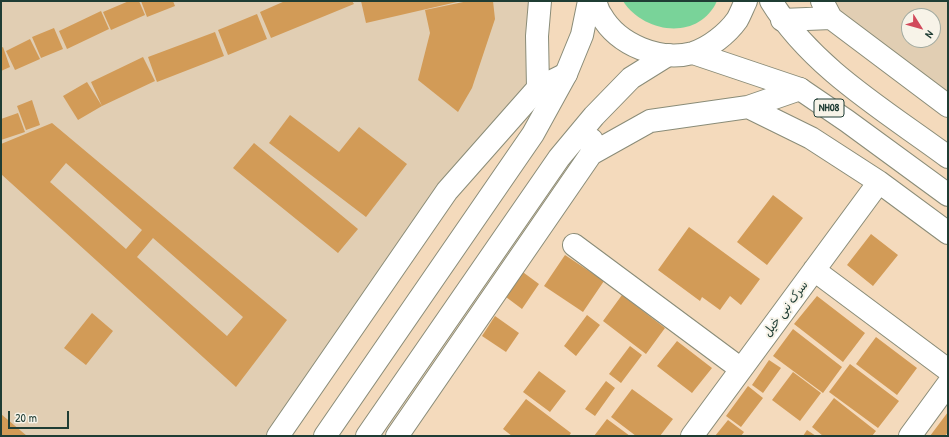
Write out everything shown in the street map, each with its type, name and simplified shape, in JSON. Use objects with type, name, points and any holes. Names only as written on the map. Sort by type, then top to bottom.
[{"type":"main road","points":[[538,88],[537,36],[540,1]]},
{"type":"main road","points":[[325,436],[533,134],[566,74],[582,35],[589,1]]},
{"type":"main road","name":"NH08","points":[[595,1],[601,16],[618,36],[642,50],[668,55],[694,53],[800,89],[847,121],[948,195]]},
{"type":"main road","name":"NH08","points":[[694,53],[718,40],[737,20],[746,1]]},
{"type":"main road","name":"NH08","points":[[771,1],[782,20],[819,59],[858,91],[948,157]]},
{"type":"main road","points":[[782,20],[827,10],[948,106]]},
{"type":"main road","points":[[367,436],[559,158],[594,116],[631,78],[668,55]]},
{"type":"main road","points":[[278,436],[447,191],[538,88],[566,74]]},
{"type":"main road","points":[[397,436],[591,154],[650,121],[748,107],[800,89]]},
{"type":"main road","points":[[748,107],[811,138],[879,182],[948,233]]},
{"type":"main road","points":[[591,154],[594,116]]},
{"type":"main road","name":"سرک نبی خیل","points":[[692,436],[879,182]]},
{"type":"main road","points":[[574,245],[741,369]]},
{"type":"main road","points":[[814,270],[948,370]]},
{"type":"main road","points":[[910,436],[948,384]]},
{"type":"shaded area","points":[[1,1],[540,1],[538,88],[447,191],[278,436],[1,436]]},
{"type":"shaded area","points":[[822,1],[948,1],[948,106]]},
{"type":"green space","points":[[623,1],[717,1],[709,14],[698,23],[685,27],[671,28],[657,26],[644,21],[632,12]]},
{"type":"building","points":[[129,1],[139,1],[145,15],[111,30],[103,12]]},
{"type":"building","points":[[141,1],[173,1],[175,6],[147,17]]},
{"type":"building","points":[[285,1],[352,1],[354,4],[271,38],[260,12]]},
{"type":"building","points":[[361,1],[457,1],[457,2],[366,23]]},
{"type":"building","points":[[468,1],[493,1],[495,19],[472,88],[458,112],[418,80],[430,33],[425,10]]},
{"type":"building","points":[[101,11],[109,29],[67,49],[59,31]]},
{"type":"building","points":[[257,14],[267,39],[228,55],[218,30]]},
{"type":"building","points":[[54,28],[63,49],[41,58],[32,37]]},
{"type":"building","points":[[215,32],[224,56],[157,82],[148,57]]},
{"type":"building","points":[[30,39],[40,59],[15,70],[6,51]]},
{"type":"building","points":[[3,47],[10,67],[1,71],[1,48]]},
{"type":"building","points":[[143,57],[155,81],[102,106],[91,82]]},
{"type":"building","points":[[87,82],[102,106],[78,120],[63,96]]},
{"type":"building","points":[[32,100],[40,125],[26,130],[17,106]]},
{"type":"building","points":[[18,113],[25,132],[1,140],[1,119]]},
{"type":"building","points":[[290,115],[339,152],[359,127],[407,164],[366,217],[269,143]]},
{"type":"building","points":[[52,123],[287,320],[236,387],[1,174],[1,144]],"holes":[[[66,163],[142,230],[126,249],[50,182]],[[153,238],[243,317],[227,336],[137,257]]]},
{"type":"building","points":[[254,143],[358,229],[338,253],[233,168]]},
{"type":"building","points":[[773,195],[803,218],[767,265],[737,242]]},
{"type":"building","points":[[689,227],[760,279],[741,305],[730,296],[720,310],[702,297],[700,301],[658,270]]},
{"type":"building","points":[[871,234],[898,255],[873,286],[847,265]]},
{"type":"building","points":[[565,255],[604,281],[583,312],[544,286]]},
{"type":"building","points":[[520,270],[539,284],[522,309],[502,294]]},
{"type":"building","points":[[622,295],[665,328],[646,354],[603,321]]},
{"type":"building","points":[[817,296],[865,333],[843,362],[794,324]]},
{"type":"building","points":[[92,313],[113,331],[86,365],[64,348]]},
{"type":"building","points":[[587,315],[600,325],[576,356],[564,346]]},
{"type":"building","points":[[495,316],[519,333],[506,352],[482,336]]},
{"type":"building","points":[[793,329],[842,367],[823,393],[773,356]]},
{"type":"building","points":[[876,337],[917,368],[897,395],[856,364]]},
{"type":"building","points":[[677,341],[712,368],[692,393],[657,366]]},
{"type":"building","points":[[630,346],[642,355],[621,383],[609,374]]},
{"type":"building","points":[[769,360],[781,368],[763,393],[752,385]]},
{"type":"building","points":[[850,364],[899,401],[878,428],[829,392]]},
{"type":"building","points":[[539,371],[566,391],[550,412],[523,392]]},
{"type":"building","points":[[793,372],[821,393],[800,421],[772,400]]},
{"type":"building","points":[[606,381],[615,388],[595,416],[585,409]]},
{"type":"building","points":[[748,386],[763,398],[741,427],[726,416]]},
{"type":"building","points":[[632,389],[673,419],[660,436],[636,436],[611,417]]},
{"type":"building","points":[[834,398],[876,431],[872,436],[823,436],[812,427]]},
{"type":"building","points":[[526,399],[571,433],[569,436],[512,436],[503,429]]},
{"type":"building","points":[[948,412],[948,432],[945,436],[930,436]]},
{"type":"building","points":[[1,414],[27,436],[1,436]]},
{"type":"building","points":[[607,419],[630,436],[594,436]]},
{"type":"building","points":[[728,420],[744,432],[741,436],[715,436]]},
{"type":"building","points":[[807,430],[816,436],[803,436]]}]
